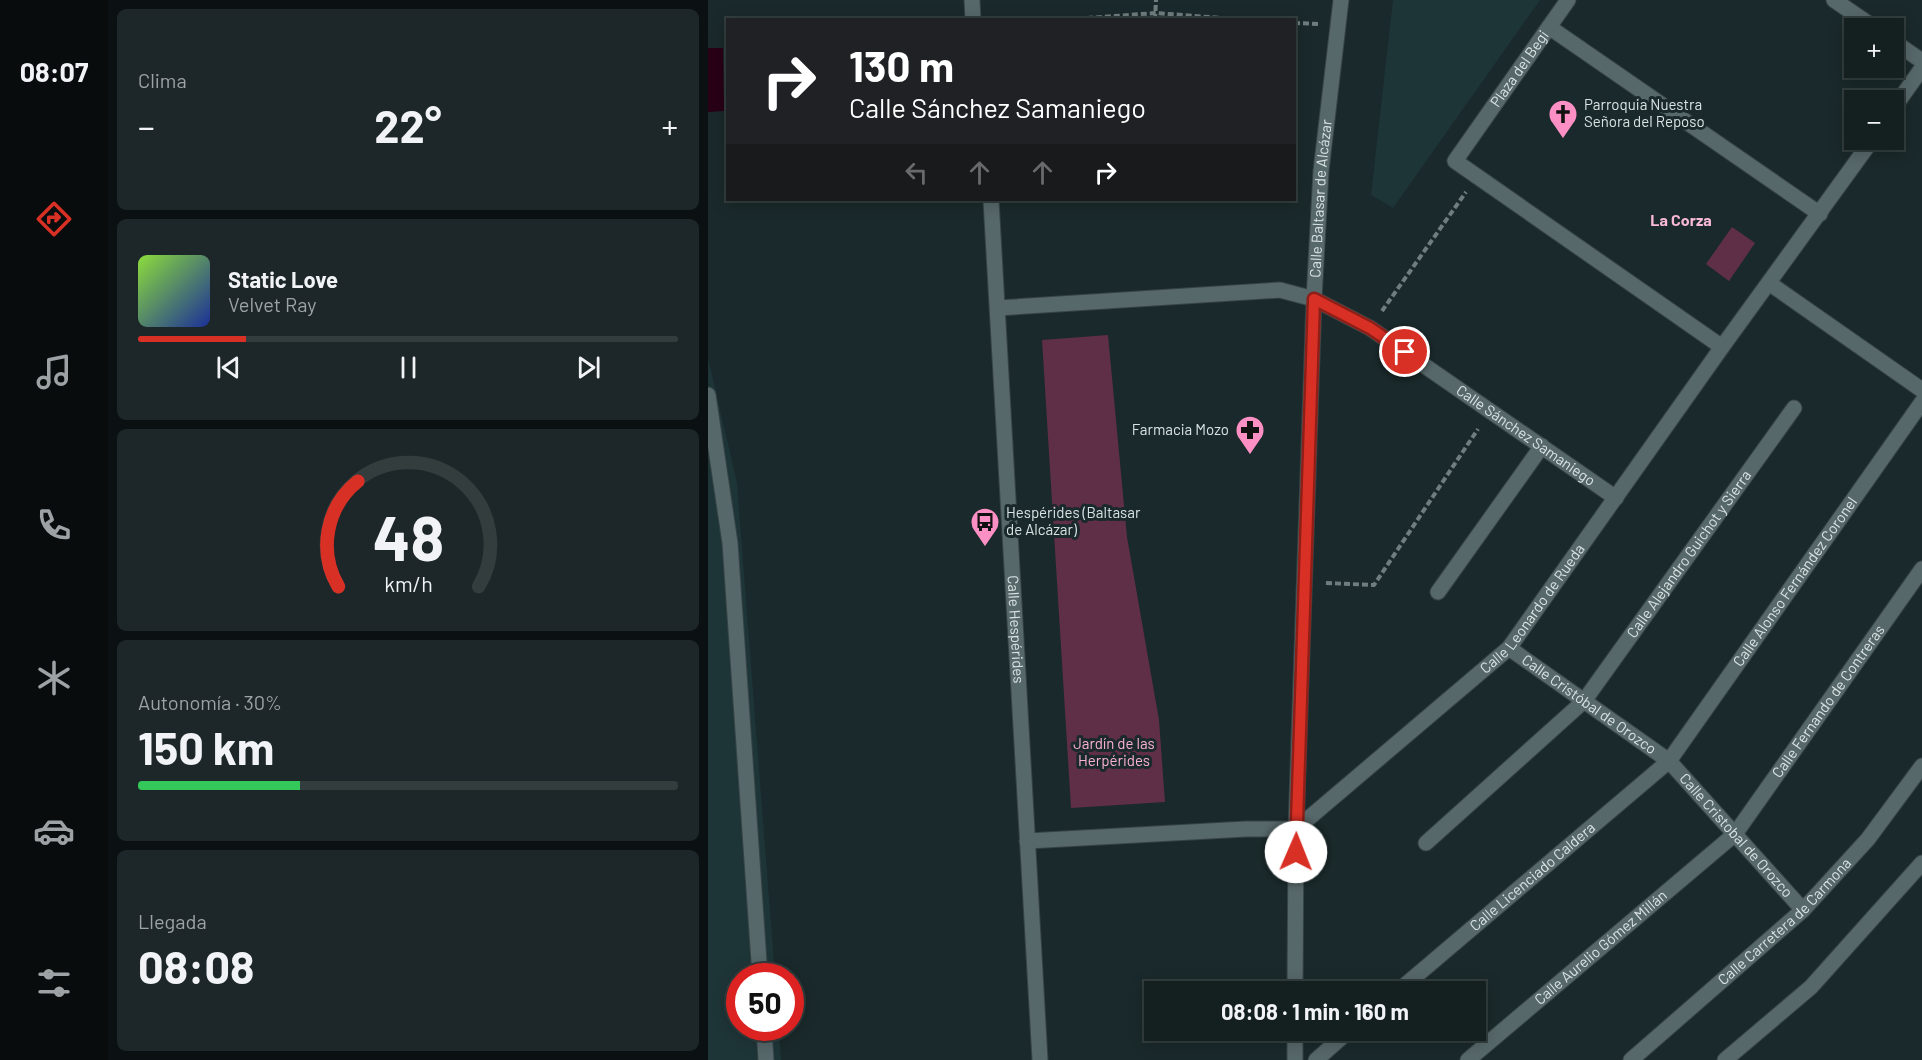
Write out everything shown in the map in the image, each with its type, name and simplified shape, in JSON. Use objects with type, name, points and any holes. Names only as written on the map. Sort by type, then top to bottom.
[{"type":"street","points":[[972,0],[973,18]]},
{"type":"street","name":"Calle Baltasar de Alcázar","points":[[1295,981],[1296,829],[1314,299],[1321,171],[1341,0]]},
{"type":"street","points":[[1549,27],[1568,0]]},
{"type":"street","points":[[1834,0],[1860,18]]},
{"type":"street","name":"Plaza del Begi","points":[[1722,347],[1455,161],[1549,27],[1820,214]]},
{"type":"street","points":[[1904,49],[1922,61]]},
{"type":"street","points":[[1904,93],[1922,68]]},
{"type":"street","points":[[1722,347],[1865,150]]},
{"type":"street","name":"Calle Hespérides","points":[[991,201],[1040,1060]]},
{"type":"street","points":[[1769,283],[1922,390]]},
{"type":"street","name":"Calle Sánchez Samaniego","points":[[998,308],[1280,290],[1314,299],[1370,328],[1616,498]]},
{"type":"street","name":"Calle Leonardo de Rueda","points":[[1296,829],[1509,648],[1722,347]]},
{"type":"street","points":[[708,395],[730,543],[759,963]]},
{"type":"street","name":"Calle Alonso Fernández Coronel","points":[[1669,761],[1922,402]]},
{"type":"street","name":"Calle Alejandro Guichot y Sierra","points":[[1426,843],[1584,701],[1794,408]]},
{"type":"street","points":[[1438,592],[1542,446]]},
{"type":"street","name":"Calle Fernando de Contreras","points":[[1735,834],[1922,569]]},
{"type":"street","name":"Calle Cristóbal de Orozco","points":[[1509,648],[1669,761]]},
{"type":"street","name":"Calle Cristobal de Orozco","points":[[1669,761],[1803,909]]},
{"type":"street","name":"Calle Licenciado Caldera","points":[[1409,981],[1669,761]]},
{"type":"street","name":"Calle Carretera de Carmona","points":[[1631,1060],[1803,909],[1868,839],[1922,766]]},
{"type":"street","points":[[1027,841],[1246,829],[1296,829]]},
{"type":"street","name":"Calle Aurelio Gómez Millán","points":[[1468,1060],[1735,834]]},
{"type":"street","points":[[1725,1060],[1811,987],[1922,863]]},
{"type":"street","points":[[765,1041],[766,1060]]},
{"type":"street","points":[[1295,1041],[1295,1060]]},
{"type":"street","points":[[1316,1060],[1338,1041]]},
{"type":"path","points":[[1155,18],[1156,0]]},
{"type":"path","points":[[1087,18],[1156,13],[1222,18]]},
{"type":"path","points":[[1370,328],[1477,177]]},
{"type":"path","points":[[1304,582],[1374,585],[1491,411]]},
{"type":"shaded area","points":[[1393,0],[1540,0],[1393,208],[1371,195]]},
{"type":"shaded area","points":[[708,48],[723,48],[724,111],[708,112]]},
{"type":"shaded area","points":[[708,358],[737,483],[774,963],[726,963],[726,1041],[780,1041],[781,1060],[708,1060]]},
{"type":"green space","points":[[1732,227],[1755,243],[1729,281],[1706,264]]},
{"type":"green space","name":"Jardín de las Herpérides","points":[[1108,335],[1127,537],[1159,720],[1165,802],[1071,808],[1042,340]]},
{"type":"place","name":"Parroquia Nuestra Señora del Reposo","points":[[1563,140]]},
{"type":"place","name":"Farmacia Mozo","points":[[1250,456]]},
{"type":"place","name":"Hespérides (Baltasar de Alcázar)","points":[[985,548]]},
{"type":"district","name":"La Corza","points":[[1681,220]]},
{"type":"route","points":[[1296,852],[1314,299],[1370,328],[1405,352]]}]
